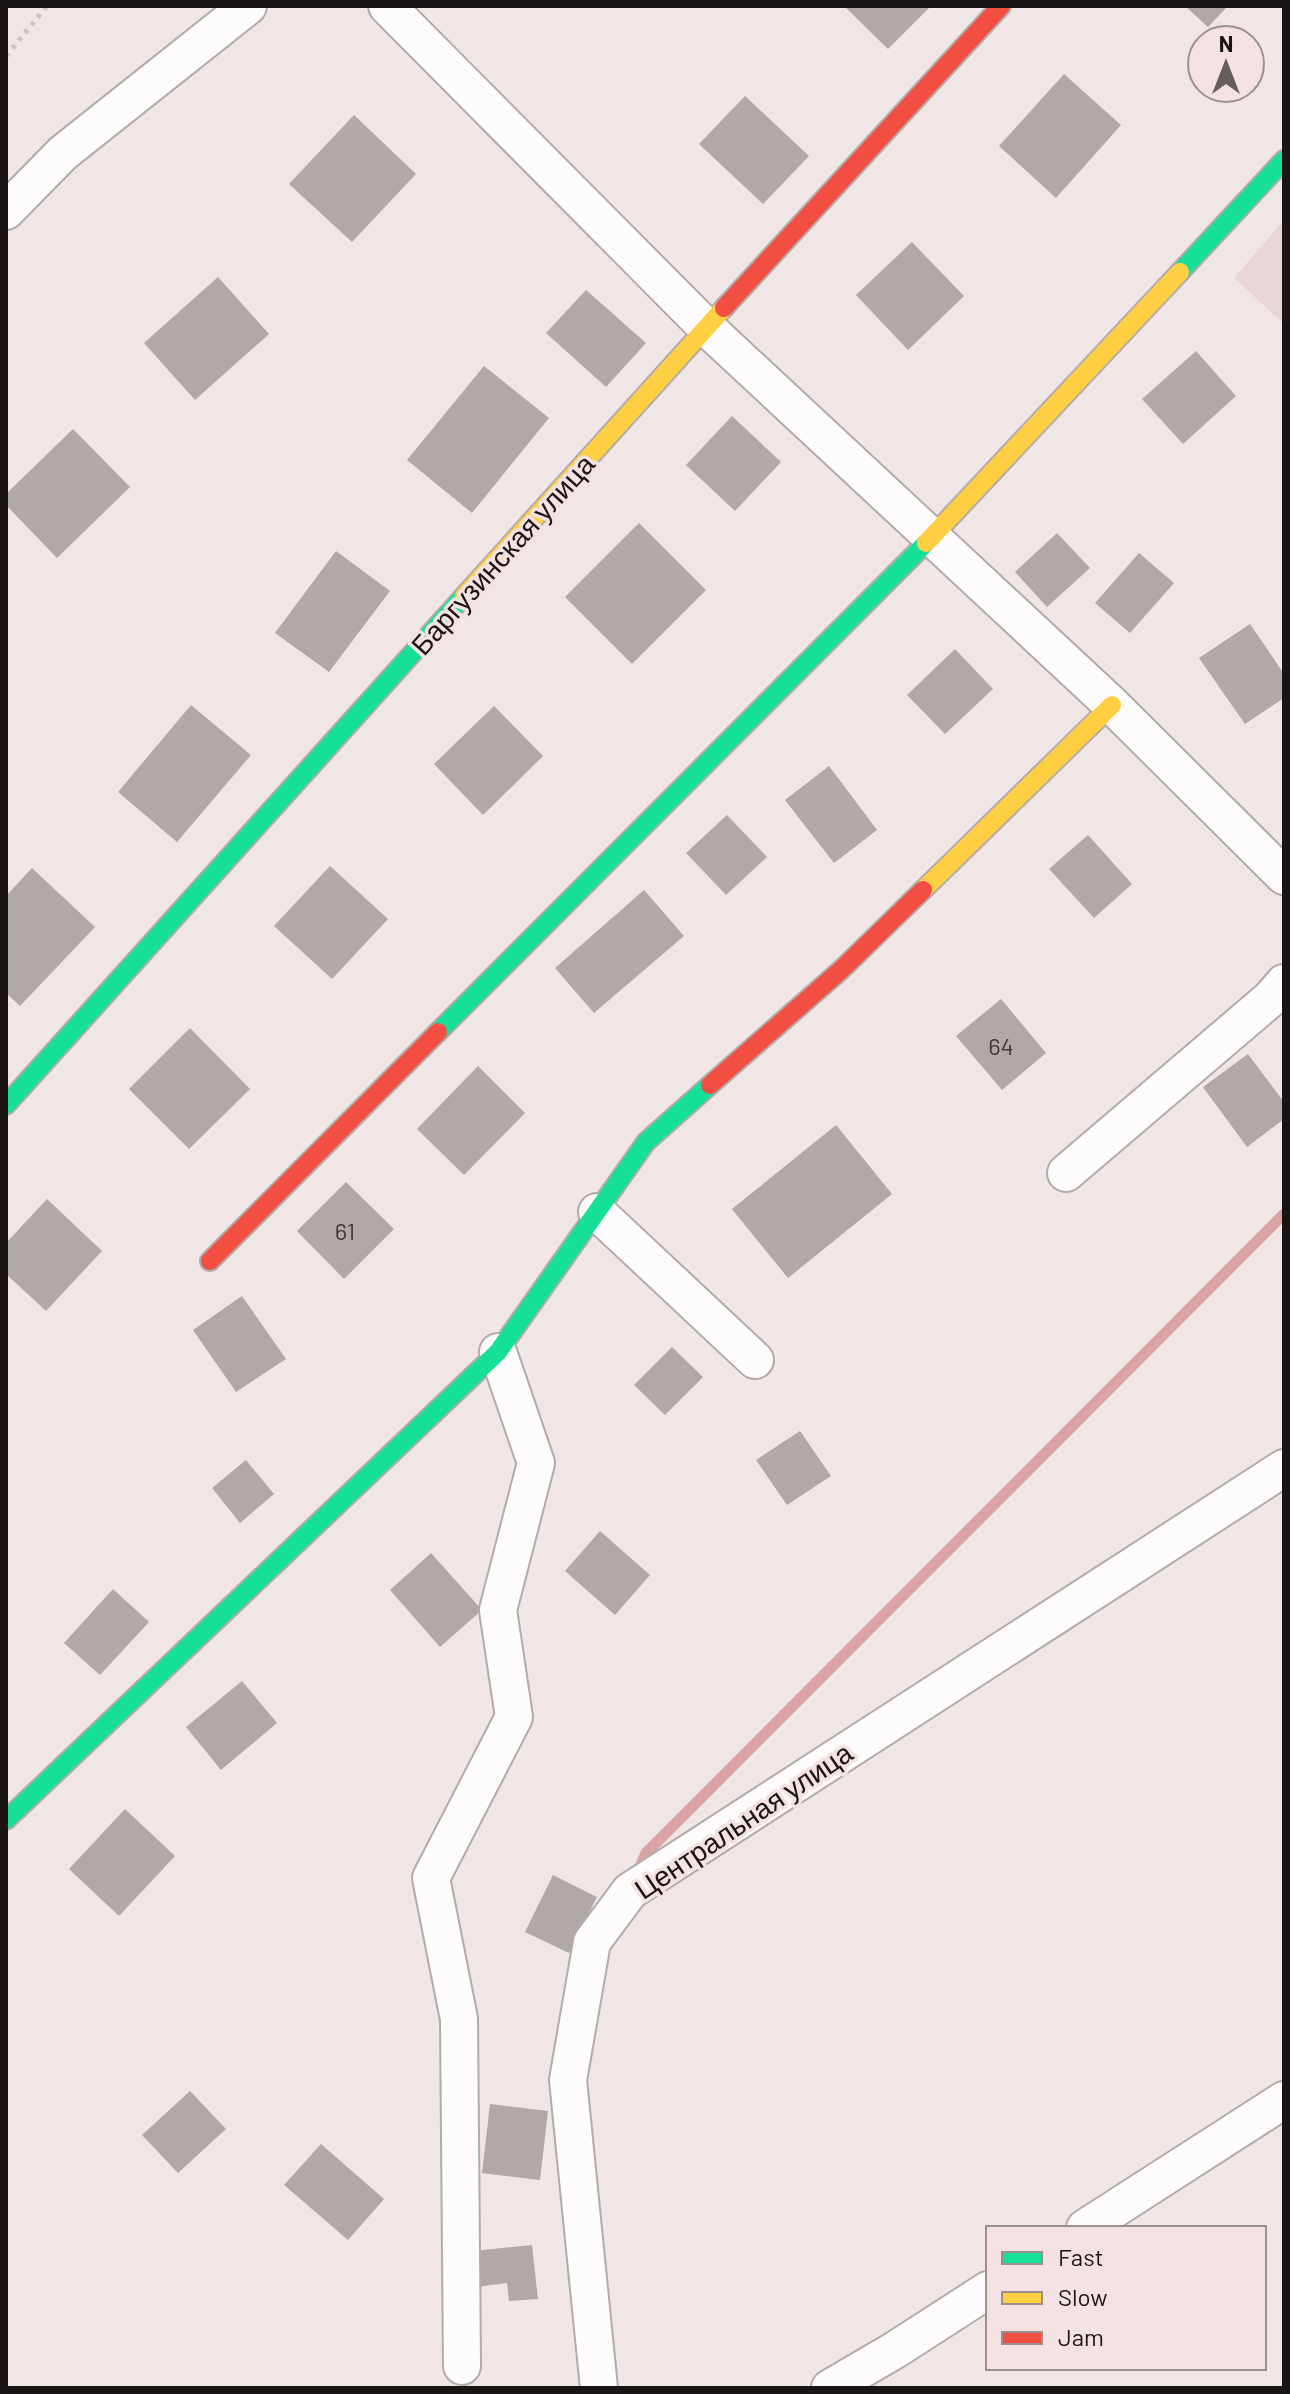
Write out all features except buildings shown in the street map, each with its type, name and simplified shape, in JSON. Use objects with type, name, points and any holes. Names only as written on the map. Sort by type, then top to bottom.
[{"type":"street","points":[[6,211],[63,153],[248,6]]},
{"type":"street","points":[[387,6],[706,327],[1112,705],[1284,876]]},
{"type":"street","name":"Баргузинская улица","points":[[6,1105],[706,327],[1001,6]]},
{"type":"street","points":[[210,1261],[932,537],[1284,160]]},
{"type":"street","points":[[6,1820],[498,1352],[646,1142],[842,969],[1112,705]]},
{"type":"street","points":[[1066,1173],[1279,1000]]},
{"type":"street","points":[[597,1212],[755,1360]]},
{"type":"street","points":[[462,2366],[459,2019],[431,1878],[514,1717],[498,1610],[536,1463],[498,1352]]},
{"type":"street","name":"Центральная улица","points":[[599,2388],[568,2080],[592,1942],[630,1891],[1284,1468]]},
{"type":"street","points":[[1088,2226],[1284,2100]]},
{"type":"street","points":[[830,2388],[986,2291]]},
{"type":"path","points":[[6,56],[47,6]]},
{"type":"shaded area","points":[[1284,220],[1284,324],[1234,278]]},
{"type":"waterway","points":[[637,1874],[646,1853],[1284,1214]]},
{"type":"traffic: fast","points":[[1180,272],[1284,160]]},
{"type":"traffic: fast","points":[[438,1032],[926,543]]},
{"type":"traffic: fast","points":[[6,1105],[464,596]]},
{"type":"traffic: fast","points":[[6,1820],[498,1352],[646,1142],[710,1085]]},
{"type":"traffic: slow","points":[[926,543],[1180,272]]},
{"type":"traffic: slow","points":[[464,596],[724,308]]},
{"type":"traffic: slow","points":[[923,890],[1112,705]]},
{"type":"traffic: jam","points":[[724,308],[1001,6]]},
{"type":"traffic: jam","points":[[710,1085],[842,969],[923,890]]},
{"type":"traffic: jam","points":[[210,1261],[438,1032]]}]
